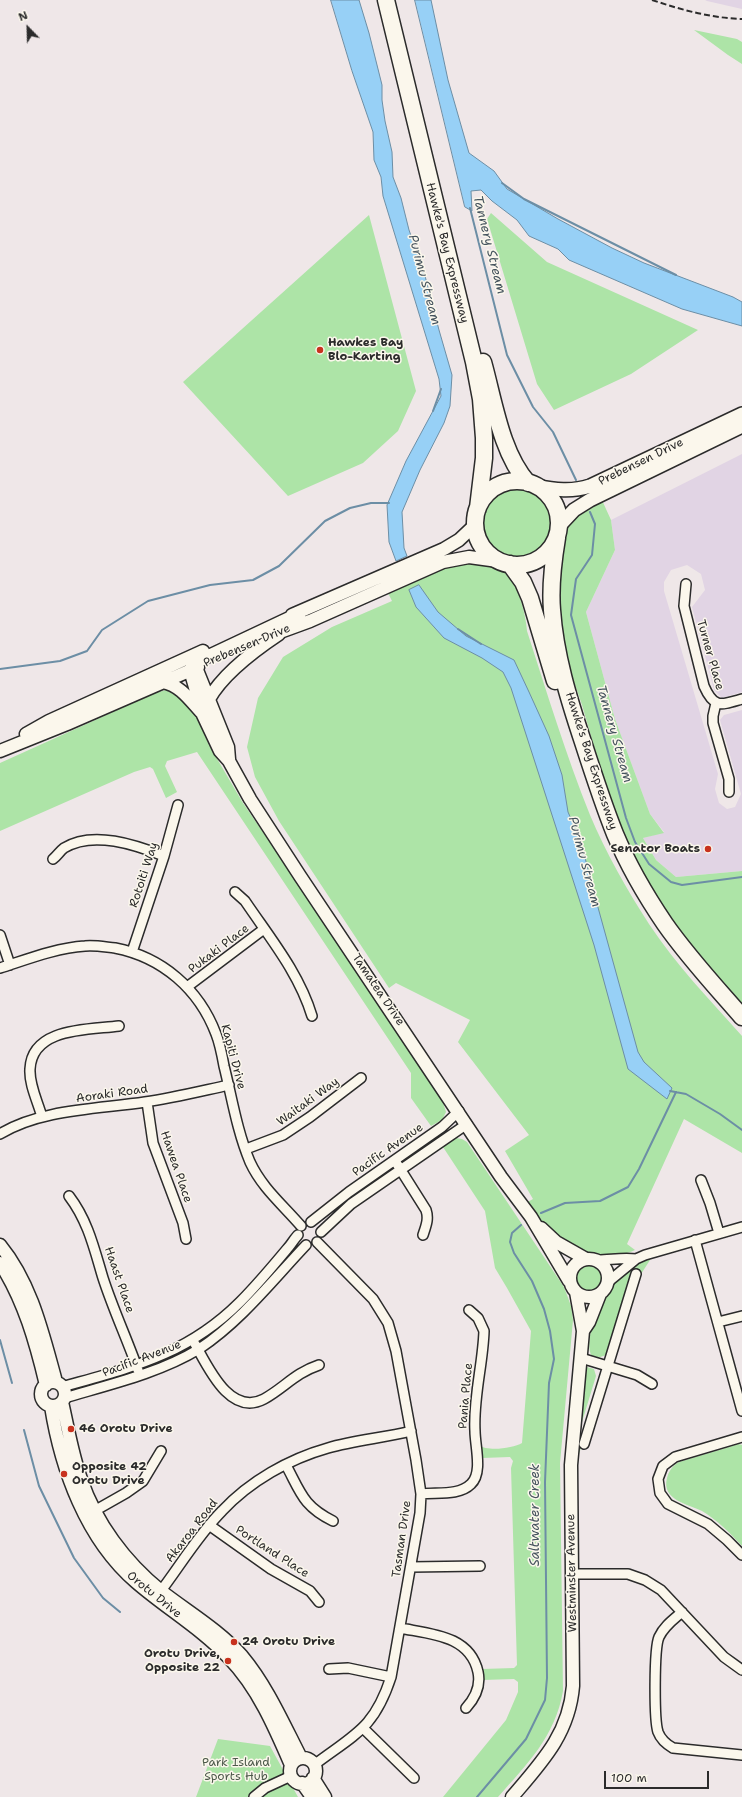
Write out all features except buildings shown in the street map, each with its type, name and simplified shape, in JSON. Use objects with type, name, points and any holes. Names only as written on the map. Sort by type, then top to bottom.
[{"type":"highway","name":"Hawke's Bay Expressway","points":[[386,0],[474,362],[481,399],[484,458],[477,516]]},
{"type":"highway","name":"Hawke's Bay Expressway","points":[[393,0],[456,261],[502,432],[515,468],[532,485]]},
{"type":"highway","points":[[515,482],[532,485],[546,494],[555,505],[558,532],[551,548],[538,559],[527,564],[504,563],[487,552],[480,541],[477,516],[487,495],[498,486],[515,482]]},
{"type":"highway","name":"Hawke's Bay Expressway","points":[[558,532],[552,571],[551,598],[558,650],[576,720],[616,835],[633,870],[665,924],[686,952],[742,1017]]},
{"type":"highway","name":"Hawke's Bay Expressway","points":[[504,563],[522,582],[530,598],[579,759],[618,854],[643,901],[664,933],[742,1025]]},
{"type":"main road","name":"Prebensen Drive","points":[[532,485],[560,490],[581,489],[590,486],[742,414]]},
{"type":"main road","name":"Prebensen Drive","points":[[558,532],[574,510],[590,500],[742,426]]},
{"type":"main road","name":"Prebensen Drive","points":[[0,748],[49,721],[196,654],[254,629],[300,613],[444,549],[459,540],[477,516]]},
{"type":"main road","name":"Prebensen Drive","points":[[0,751],[68,724],[290,627],[310,621],[443,562],[469,557],[504,563]]},
{"type":"main road","points":[[49,721],[104,701],[182,668],[192,669],[196,662],[300,613]]},
{"type":"main road","points":[[208,699],[221,682],[243,662],[265,644],[290,627]]},
{"type":"main road","name":"Tamatea Drive","points":[[192,669],[199,674],[228,747],[229,761]]},
{"type":"main road","name":"Tamatea Drive","points":[[192,669],[203,715],[220,751],[229,761],[250,799],[300,876],[459,1111],[501,1176],[531,1217],[569,1281]]},
{"type":"main road","points":[[163,682],[171,683],[182,692],[203,715]]},
{"type":"main road","name":"Tamatea Drive","points":[[531,1217],[556,1242],[592,1260]]},
{"type":"main road","name":"Orotu Drive","points":[[0,1244],[14,1264],[32,1299],[39,1320],[55,1378],[62,1454],[74,1491],[90,1513],[109,1552],[123,1570],[158,1595],[212,1628],[241,1656],[262,1683],[301,1758]]},
{"type":"main road","points":[[592,1260],[602,1263],[608,1271],[608,1282],[600,1294],[588,1296],[576,1292],[569,1281],[572,1268],[577,1263],[592,1260]]},
{"type":"main road","name":"Orotu Drive","points":[[0,1263],[16,1292],[57,1393]]},
{"type":"main road","name":"Westminster Avenue","points":[[512,1797],[550,1752],[558,1738],[569,1711],[573,1686],[571,1458],[583,1331],[576,1292]]},
{"type":"main road","name":"Westminster Avenue","points":[[583,1331],[589,1322],[600,1294]]},
{"type":"main road","name":"Orotu Drive","points":[[158,1595],[216,1645],[242,1673],[260,1700],[291,1770]]},
{"type":"main road","points":[[312,1797],[308,1781],[315,1771],[314,1765],[309,1759],[301,1758],[295,1760],[291,1770],[294,1780],[308,1781],[325,1797]]},
{"type":"street","name":"Turner Place","points":[[686,584],[684,606],[704,686],[708,696],[716,703],[721,704],[742,699]]},
{"type":"street","points":[[716,703],[713,716],[714,723],[729,779],[729,792]]},
{"type":"street","name":"Rotoiti Way","points":[[132,952],[164,856],[178,805]]},
{"type":"street","points":[[53,859],[64,848],[76,843],[102,840],[122,842],[164,856]]},
{"type":"street","name":"Pukaki Place","points":[[234,892],[245,901],[297,978],[306,997],[312,1016]]},
{"type":"street","name":"Pukaki Place","points":[[187,987],[264,929]]},
{"type":"street","points":[[0,935],[10,964]]},
{"type":"street","name":"Kapiti Drive","points":[[0,968],[51,952],[86,945],[103,946],[132,952],[160,965],[177,976],[206,1012],[217,1034],[237,1124],[257,1175],[266,1188],[300,1226]]},
{"type":"street","points":[[42,1117],[31,1079],[30,1068],[38,1048],[46,1040],[58,1034],[119,1026]]},
{"type":"street","name":"Waitaki Way","points":[[246,1149],[283,1135],[310,1117],[361,1078]]},
{"type":"street","name":"Aoraki Road","points":[[0,1134],[18,1124],[42,1117],[147,1102],[229,1085]]},
{"type":"street","name":"Hawea Place","points":[[147,1102],[153,1143],[183,1223],[186,1239]]},
{"type":"street","name":"Pacific Avenue","points":[[311,1222],[349,1192],[442,1127],[459,1111]]},
{"type":"street","name":"Pacific Avenue","points":[[321,1232],[351,1204],[467,1124]]},
{"type":"street","points":[[395,1161],[426,1210],[428,1216],[423,1235]]},
{"type":"street","points":[[701,1180],[719,1233]]},
{"type":"street","name":"Haast Place","points":[[69,1196],[85,1221],[104,1278],[140,1375]]},
{"type":"street","points":[[311,1222],[318,1225],[321,1232],[320,1239],[314,1244],[306,1245],[300,1241],[298,1235],[300,1226],[311,1222]]},
{"type":"street","points":[[608,1282],[636,1259],[742,1227]]},
{"type":"street","name":"Pacific Avenue","points":[[57,1393],[137,1366],[192,1340],[218,1322],[242,1300],[298,1235]]},
{"type":"street","points":[[695,1240],[742,1411]]},
{"type":"street","name":"Tasman Drive","points":[[314,1765],[344,1744],[363,1728],[379,1708],[385,1696],[391,1677],[418,1533],[421,1494],[396,1351],[388,1323],[374,1298],[317,1242]]},
{"type":"street","name":"Pacific Avenue","points":[[57,1393],[140,1375],[198,1349],[227,1328],[248,1309],[306,1245]]},
{"type":"street","points":[[592,1260],[616,1260],[627,1258],[636,1259]]},
{"type":"street","points":[[584,1444],[636,1274]]},
{"type":"street","name":"Pania Place","points":[[421,1494],[458,1491],[471,1484],[476,1476],[474,1425],[484,1331],[478,1318],[470,1310]]},
{"type":"street","points":[[718,1322],[742,1316]]},
{"type":"street","points":[[192,1340],[219,1384],[231,1397],[242,1402],[263,1400],[300,1373],[319,1366]]},
{"type":"street","points":[[581,1358],[637,1375],[652,1384]]},
{"type":"street","name":"Akaroa Road","points":[[158,1595],[221,1511],[245,1489],[286,1465],[329,1448],[411,1431]]},
{"type":"street","points":[[742,1437],[674,1457],[663,1466],[658,1479],[660,1493],[668,1504],[708,1524],[742,1555]]},
{"type":"street","points":[[90,1513],[126,1493],[143,1481],[161,1451]]},
{"type":"street","points":[[286,1465],[308,1504],[320,1515],[333,1521]]},
{"type":"street","name":"Portland Place","points":[[210,1525],[271,1569],[310,1591],[319,1602]]},
{"type":"street","points":[[411,1567],[480,1566]]},
{"type":"street","points":[[572,1574],[621,1574],[637,1576],[662,1590],[724,1657],[742,1670]]},
{"type":"street","points":[[682,1612],[662,1631],[657,1644],[656,1723],[660,1737],[673,1748],[742,1755]]},
{"type":"street","points":[[400,1628],[445,1636],[458,1642],[466,1649],[477,1666],[479,1677],[478,1690],[473,1701],[466,1708]]},
{"type":"street","points":[[329,1669],[348,1668],[391,1677]]},
{"type":"street","points":[[363,1728],[414,1778]]},
{"type":"street","points":[[254,1797],[291,1770]]},
{"type":"shaded area","points":[[705,0],[742,0],[742,9],[707,1]]},
{"type":"shaded area","points":[[742,454],[742,692],[722,698],[714,690],[692,607],[705,590],[701,574],[687,565],[671,570],[664,582],[664,591],[718,774],[715,789],[719,803],[727,809],[735,807],[741,794],[720,720],[724,715],[742,710],[742,871],[676,877],[656,860],[643,838],[664,832],[650,814],[615,719],[586,612],[615,550],[611,520]]},
{"type":"green space","points":[[694,30],[737,39],[742,42],[742,64],[728,55]]},
{"type":"green space","points":[[491,213],[547,262],[698,330],[631,374],[554,410],[537,384],[487,219]]},
{"type":"green space","points":[[369,215],[416,391],[398,431],[363,463],[288,496],[183,382]]},
{"type":"green space","points":[[517,488],[537,494],[547,504],[553,524],[547,544],[537,554],[517,560],[497,554],[487,544],[481,524],[487,504],[497,494]]},
{"type":"green space","points":[[601,498],[611,520],[615,550],[586,612],[615,719],[650,814],[664,833],[643,838],[656,860],[676,877],[742,871],[742,1008],[678,932],[656,898],[621,829],[608,795],[582,705],[561,644],[557,613],[562,537],[573,519]]},
{"type":"green space","points":[[473,562],[500,567],[513,580],[523,607],[527,631],[573,770],[596,829],[625,885],[649,924],[670,954],[742,1036],[742,1153],[684,1119],[627,1244],[635,1250],[627,1253],[596,1256],[575,1253],[566,1249],[550,1235],[524,1204],[533,1199],[505,1151],[529,1135],[458,1042],[470,1020],[396,983],[389,988],[279,821],[255,777],[247,747],[258,698],[283,657],[332,627],[392,601],[387,591],[441,567]]},
{"type":"green space","points":[[166,690],[178,697],[196,715],[209,745],[243,803],[439,1090],[446,1112],[442,1120],[431,1126],[411,1098],[411,1073],[197,752],[167,761],[165,766],[177,792],[166,798],[153,769],[150,767],[134,772],[0,831],[0,763],[155,693]]},
{"type":"green space","points":[[456,1138],[467,1142],[564,1287],[571,1306],[573,1320],[560,1463],[563,1691],[554,1722],[547,1736],[529,1761],[498,1797],[443,1797],[506,1720],[518,1692],[518,1682],[514,1679],[483,1680],[482,1669],[514,1668],[517,1665],[511,1468],[513,1461],[510,1457],[482,1458],[477,1462],[479,1445],[494,1449],[522,1443],[531,1331],[495,1268],[485,1211],[443,1147],[450,1139]]},
{"type":"green space","points":[[652,1257],[641,1274],[634,1272],[607,1354],[599,1357],[591,1355],[589,1347],[592,1328],[599,1307],[608,1288],[626,1271]]},
{"type":"green space","points":[[589,1263],[599,1267],[603,1277],[599,1287],[589,1291],[579,1287],[575,1277],[579,1267]]},
{"type":"green space","points":[[587,1367],[594,1369],[596,1376],[575,1445],[581,1448],[573,1472],[571,1460],[582,1371]]},
{"type":"green space","points":[[739,1444],[742,1445],[742,1546],[713,1518],[672,1496],[666,1485],[670,1471],[674,1465],[679,1462]]},
{"type":"green space","name":"Park Island Sports Hub","points":[[218,1739],[270,1746],[298,1797],[196,1797]]},
{"type":"water","points":[[331,0],[359,0],[382,85],[382,100],[385,121],[392,152],[393,177],[401,198],[409,230],[424,272],[452,375],[450,406],[444,423],[420,470],[402,512],[404,548],[407,556],[396,561],[389,542],[387,505],[406,461],[441,396],[439,379],[383,196],[381,177],[374,160],[373,132],[352,71]]},
{"type":"water","points":[[415,0],[431,0],[448,80],[469,153],[494,171],[507,189],[558,219],[612,248],[644,263],[733,297],[742,302],[742,326],[682,309],[569,260],[558,249],[529,236],[517,220],[492,201],[481,190],[471,191],[472,211],[465,207]]},
{"type":"water","points":[[419,585],[438,612],[466,636],[514,660],[549,736],[562,775],[568,812],[581,842],[638,1052],[644,1062],[672,1088],[667,1099],[628,1069],[594,945],[511,688],[503,672],[482,658],[444,638],[416,607],[409,590]]},
{"type":"waterway","points":[[502,183],[524,199],[676,275]]},
{"type":"waterway","name":"Tannery Stream","points":[[470,208],[507,355],[533,407],[553,432],[576,480]]},
{"type":"waterway","name":"Purimu Stream","points":[[433,411],[441,389]]},
{"type":"waterway","points":[[0,669],[60,661],[87,651],[102,630],[148,601],[210,585],[253,580],[279,566],[325,521],[350,508],[371,503],[389,503]]},
{"type":"waterway","name":"Tannery Stream","points":[[590,512],[595,524],[592,555],[576,579],[571,615],[626,818],[635,842],[649,864],[671,882],[682,885],[742,877]]},
{"type":"waterway","name":"Purimu Stream","points":[[458,629],[481,644]]},
{"type":"waterway","name":"Purimu Stream","points":[[670,1091],[686,1094],[720,1114],[742,1130]]},
{"type":"waterway","name":"Saltwater Creek","points":[[541,1213],[565,1203],[600,1201],[628,1187],[639,1169],[676,1092]]},
{"type":"waterway","name":"Saltwater Creek","points":[[477,1797],[526,1739],[545,1700],[547,1678],[545,1482],[549,1383],[554,1359],[550,1331],[544,1309],[532,1281],[514,1253],[510,1242],[512,1233],[521,1225]]},
{"type":"waterway","points":[[0,1340],[12,1383]]},
{"type":"waterway","points":[[24,1430],[39,1486],[74,1558],[103,1598],[120,1612]]},
{"type":"railway","points":[[652,0],[697,13],[742,19]]},
{"type":"place","name":"Hawkes Bay Blo-Karting","points":[[320,350]]},
{"type":"place","name":"Senator Boats","points":[[708,849]]},
{"type":"place","name":"46 Orotu Drive","points":[[71,1429]]},
{"type":"place","name":"Opposite 42 Orotu Drive","points":[[64,1474]]},
{"type":"place","name":"24 Orotu Drive","points":[[234,1642]]},
{"type":"place","name":"Orotu Drive, Opposite 22","points":[[228,1661]]}]
